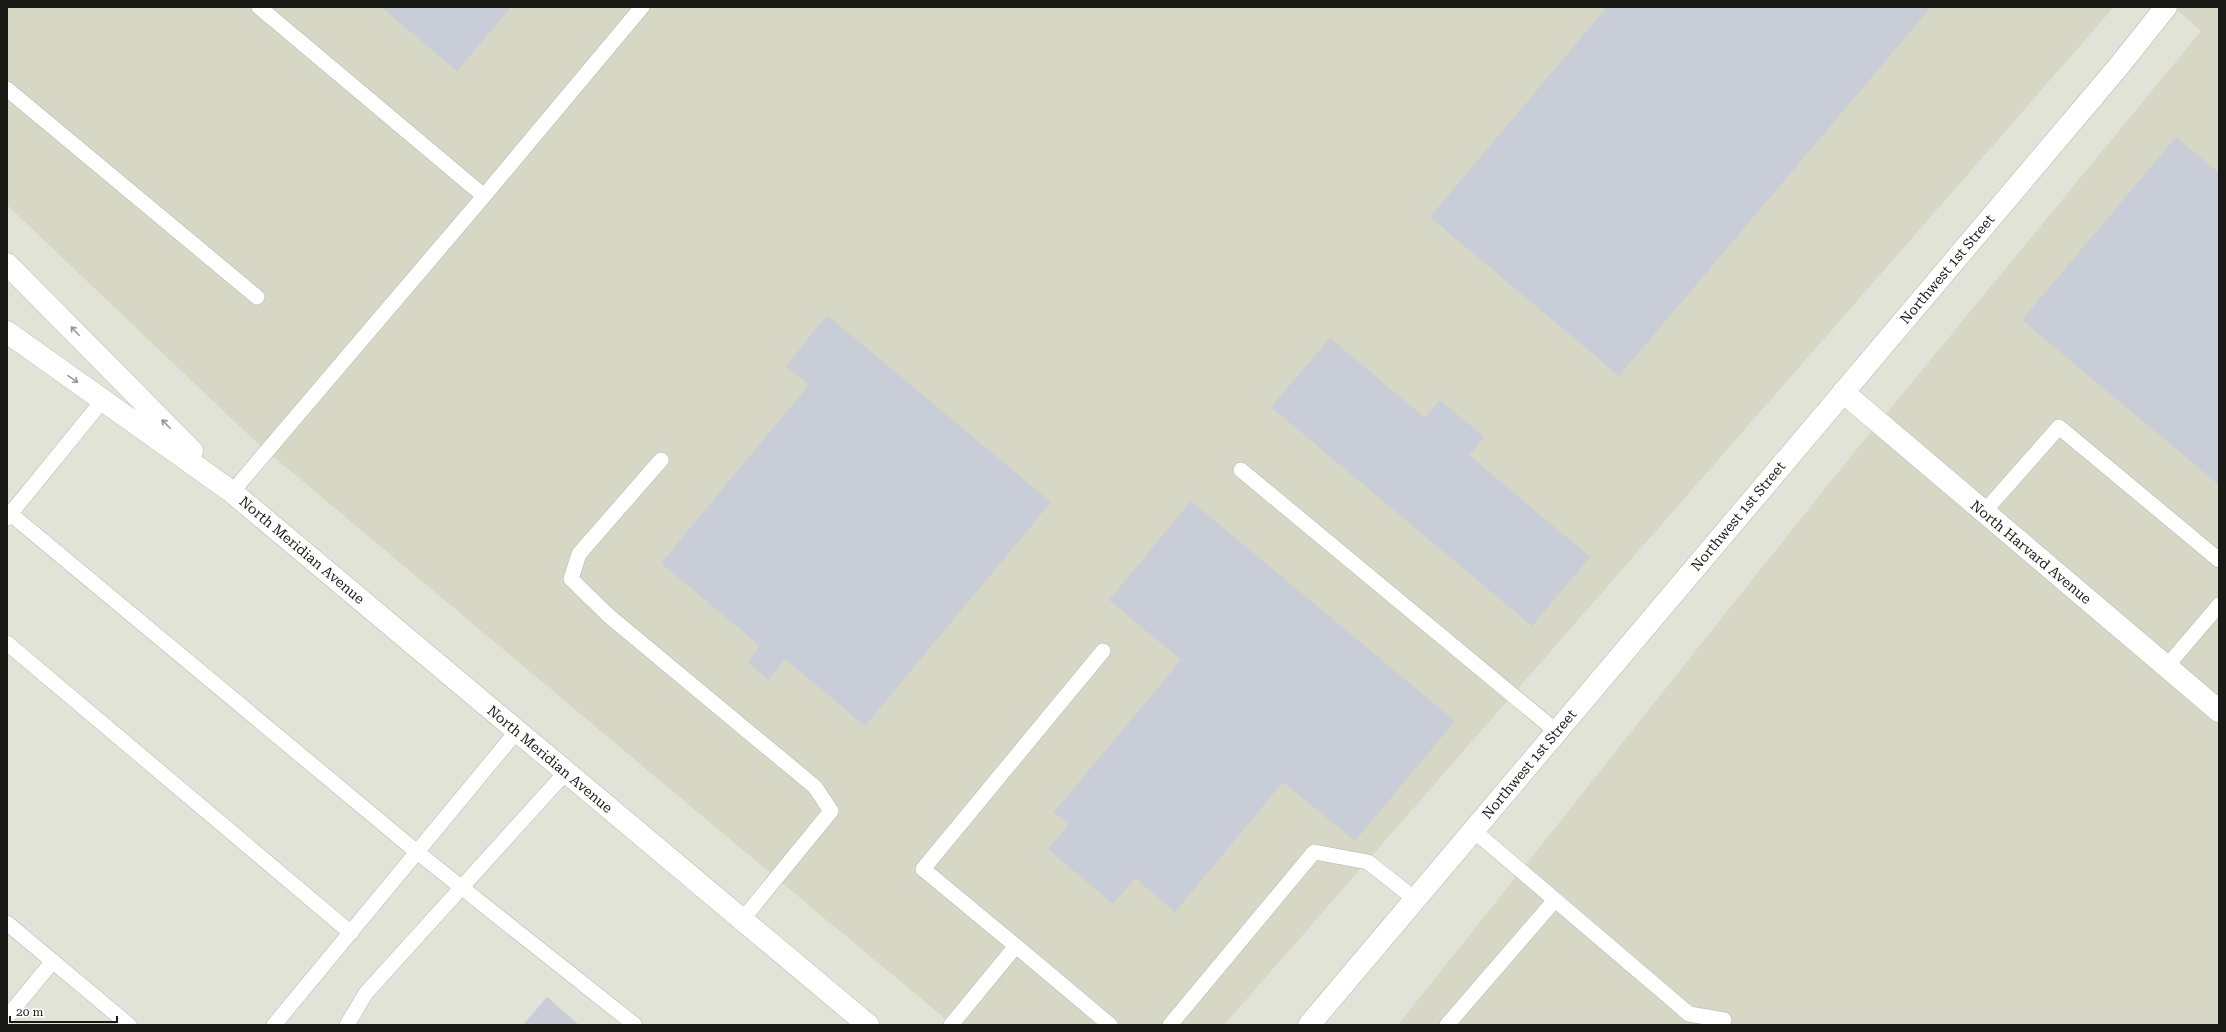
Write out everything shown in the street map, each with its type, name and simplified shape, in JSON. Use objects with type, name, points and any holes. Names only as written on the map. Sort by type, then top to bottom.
[{"type":"street","name":"Northwest 1st Street","points":[[1309,1025],[2114,72],[2166,7]]},
{"type":"street","name":"North Meridian Avenue","points":[[7,264],[232,492]]},
{"type":"street","name":"North Meridian Avenue","points":[[7,332],[232,492],[868,1025]]},
{"type":"street","name":"North Harvard Avenue","points":[[1843,392],[2219,711]]},
{"type":"lane","points":[[259,7],[484,196]]},
{"type":"lane","points":[[232,492],[484,196],[642,7]]},
{"type":"lane","points":[[7,89],[257,298]]},
{"type":"lane","points":[[103,400],[8,514],[462,889],[635,1025]]},
{"type":"lane","points":[[1984,512],[2059,427],[2219,560]]},
{"type":"lane","points":[[661,460],[579,554],[570,579],[609,616],[815,787],[831,811],[742,920]]},
{"type":"lane","points":[[1241,470],[1556,732]]},
{"type":"lane","points":[[2167,666],[2219,605]]},
{"type":"lane","points":[[7,643],[351,933]]},
{"type":"lane","points":[[1103,651],[923,869],[1110,1025]]},
{"type":"lane","points":[[274,1025],[517,731]]},
{"type":"lane","points":[[347,1025],[366,993],[462,889],[566,772]]},
{"type":"lane","points":[[1473,830],[1689,1014],[1725,1023]]},
{"type":"lane","points":[[1170,1025],[1314,852],[1368,862],[1415,899]]},
{"type":"lane","points":[[1448,1025],[1555,900]]},
{"type":"lane","points":[[7,922],[129,1025]]},
{"type":"lane","points":[[951,1025],[1016,946]]},
{"type":"lane","points":[[7,1017],[53,961]]},
{"type":"shaded area","points":[[7,7],[2114,7],[1224,1025],[953,1025],[256,442],[7,205]]},
{"type":"shaded area","points":[[2174,7],[2219,7],[2219,1025],[1398,1025],[1834,477],[2201,31]]},
{"type":"building","points":[[381,7],[511,7],[457,71]]},
{"type":"building","points":[[1607,7],[1931,7],[1619,376],[1430,217]]},
{"type":"building","points":[[2176,137],[2219,173],[2219,485],[2022,320]]},
{"type":"building","points":[[827,315],[1051,502],[865,726],[785,659],[768,680],[747,662],[760,646],[661,563],[809,385],[786,366]]},
{"type":"building","points":[[1330,338],[1425,418],[1440,400],[1484,437],[1469,455],[1590,557],[1532,626],[1271,407]]},
{"type":"building","points":[[1191,501],[1455,721],[1355,841],[1283,782],[1175,912],[1135,878],[1113,904],[1048,849],[1069,824],[1054,812],[1181,660],[1109,600]]},
{"type":"building","points":[[547,997],[579,1025],[523,1025]]}]
